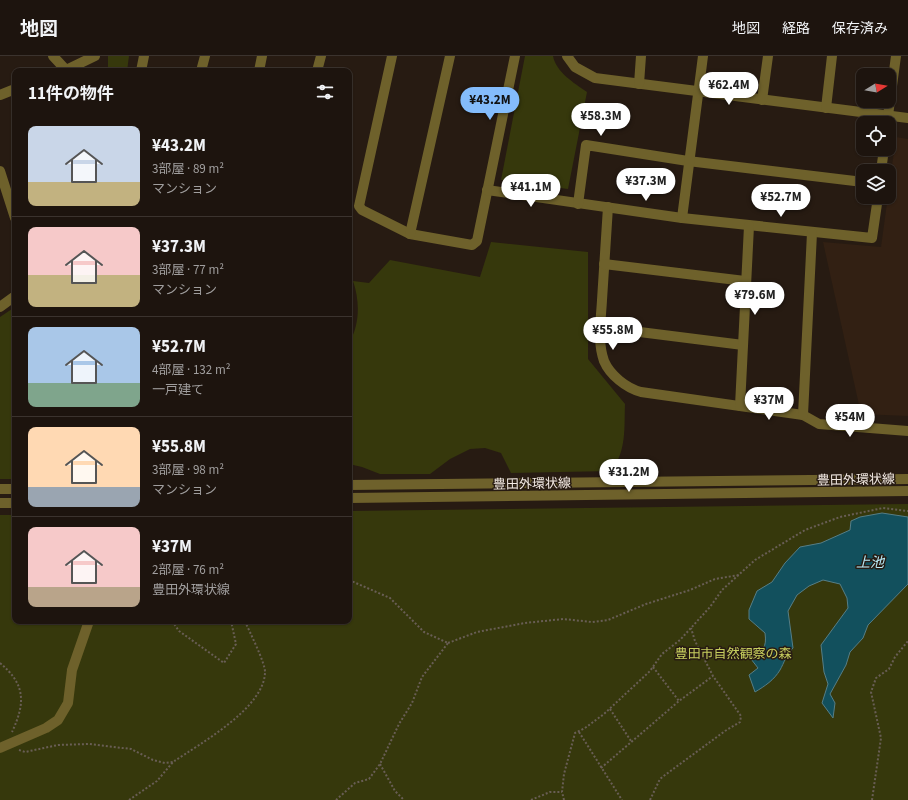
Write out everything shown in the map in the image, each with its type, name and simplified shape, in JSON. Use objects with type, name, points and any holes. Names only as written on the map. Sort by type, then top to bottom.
[{"type":"street","points":[[53,56],[63,68]]},
{"type":"street","points":[[71,68],[95,56]]},
{"type":"street","points":[[142,68],[144,56]]},
{"type":"street","points":[[203,68],[205,56]]},
{"type":"street","points":[[260,68],[262,56]]},
{"type":"street","points":[[318,68],[321,56]]},
{"type":"street","points":[[392,56],[359,206],[362,210],[410,234],[472,245],[477,241],[515,56]]},
{"type":"street","points":[[410,234],[450,56]]},
{"type":"street","points":[[567,56],[575,68],[595,78],[698,90],[826,108],[870,116]]},
{"type":"street","points":[[639,84],[641,56]]},
{"type":"street","points":[[682,218],[688,161],[703,56]]},
{"type":"street","points":[[762,100],[768,56]]},
{"type":"street","points":[[826,108],[832,56]]},
{"type":"street","points":[[887,116],[896,56]]},
{"type":"street","points":[[896,119],[908,118]]},
{"type":"street","points":[[578,204],[586,146],[688,161],[856,181]]},
{"type":"street","points":[[0,171],[12,209]]},
{"type":"street","points":[[487,190],[682,218],[812,233],[872,238],[877,204]]},
{"type":"street","points":[[608,207],[600,327],[602,351],[610,372],[632,389],[803,415],[819,424],[908,430]]},
{"type":"street","points":[[740,406],[745,281],[749,226]]},
{"type":"street","points":[[803,415],[812,233]]},
{"type":"street","points":[[604,264],[745,281]]},
{"type":"street","points":[[1,304],[12,298]]},
{"type":"street","points":[[600,327],[743,345]]},
{"type":"street","name":"豊田外環状線","points":[[352,485],[908,480]]},
{"type":"street","points":[[0,489],[12,489]]},
{"type":"street","name":"豊田外環状線","points":[[352,498],[908,491]]},
{"type":"street","points":[[0,503],[12,503]]},
{"type":"street","points":[[3,746],[46,728],[58,720],[68,703],[72,670],[88,624]]},
{"type":"path","points":[[564,800],[562,792],[564,774],[569,759],[570,746],[575,733],[610,709],[653,667],[662,654],[680,640],[710,607],[722,590],[755,560],[805,530],[840,517],[883,508],[908,511]]},
{"type":"path","points":[[336,800],[355,783],[369,779],[380,764],[399,724],[412,703],[422,677],[448,643],[477,632],[525,623],[564,618],[592,622],[608,620],[646,604],[690,590],[715,579],[740,575]]},
{"type":"path","points":[[352,581],[390,598],[424,632],[448,643]]},
{"type":"path","points":[[174,624],[179,631],[224,663],[236,644],[232,624]]},
{"type":"path","points":[[129,800],[157,781],[173,762],[243,713],[262,690],[266,671],[246,624]]},
{"type":"path","points":[[650,800],[660,779],[725,731],[740,722],[741,716],[713,676],[695,641],[691,628]]},
{"type":"path","points":[[872,800],[880,738],[871,692],[876,678],[889,669],[895,657],[908,642]]},
{"type":"path","points":[[0,663],[9,670],[20,686],[21,706],[17,721],[3,746],[9,752],[18,750],[25,752],[58,745],[89,744],[131,749],[153,760],[165,763],[173,762]]},
{"type":"path","points":[[653,667],[679,701]]},
{"type":"path","points":[[601,768],[679,701],[713,676]]},
{"type":"path","points":[[610,709],[631,741]]},
{"type":"path","points":[[579,731],[622,800]]},
{"type":"path","points":[[380,764],[395,791],[404,800]]},
{"type":"path","points":[[531,800],[550,792],[562,792]]},
{"type":"shaded area","points":[[896,137],[908,139],[908,416],[861,414],[823,242],[881,247],[887,204],[896,204],[896,164],[892,164],[893,156],[896,156]]},
{"type":"green space","points":[[108,56],[129,56],[127,68],[108,68]]},
{"type":"green space","points":[[525,56],[553,56],[562,72],[571,81],[587,92],[568,189],[501,180]]},
{"type":"green space","points":[[491,242],[588,252],[588,359],[625,404],[624,439],[620,455],[611,471],[511,473],[501,453],[485,448],[470,449],[450,459],[430,474],[380,474],[352,465],[352,338],[358,313],[357,297],[353,281],[369,283],[390,260],[480,277]]},
{"type":"green space","points":[[12,309],[12,479],[0,479],[0,317]]},
{"type":"green space","name":"豊田市自然観察の森","points":[[908,504],[908,800],[0,800],[0,515],[12,515],[12,624],[352,624],[352,511]]},
{"type":"water","name":"上池","points":[[882,513],[908,517],[908,584],[868,625],[863,638],[850,652],[846,665],[830,694],[835,703],[833,718],[822,703],[828,684],[824,672],[821,645],[848,608],[847,598],[840,584],[823,580],[809,586],[797,595],[788,611],[793,648],[775,677],[755,692],[749,675],[758,668],[751,659],[759,653],[765,645],[765,633],[749,619],[749,610],[757,591],[772,582],[785,563],[800,547],[821,543],[850,530],[851,521],[860,517]]}]
